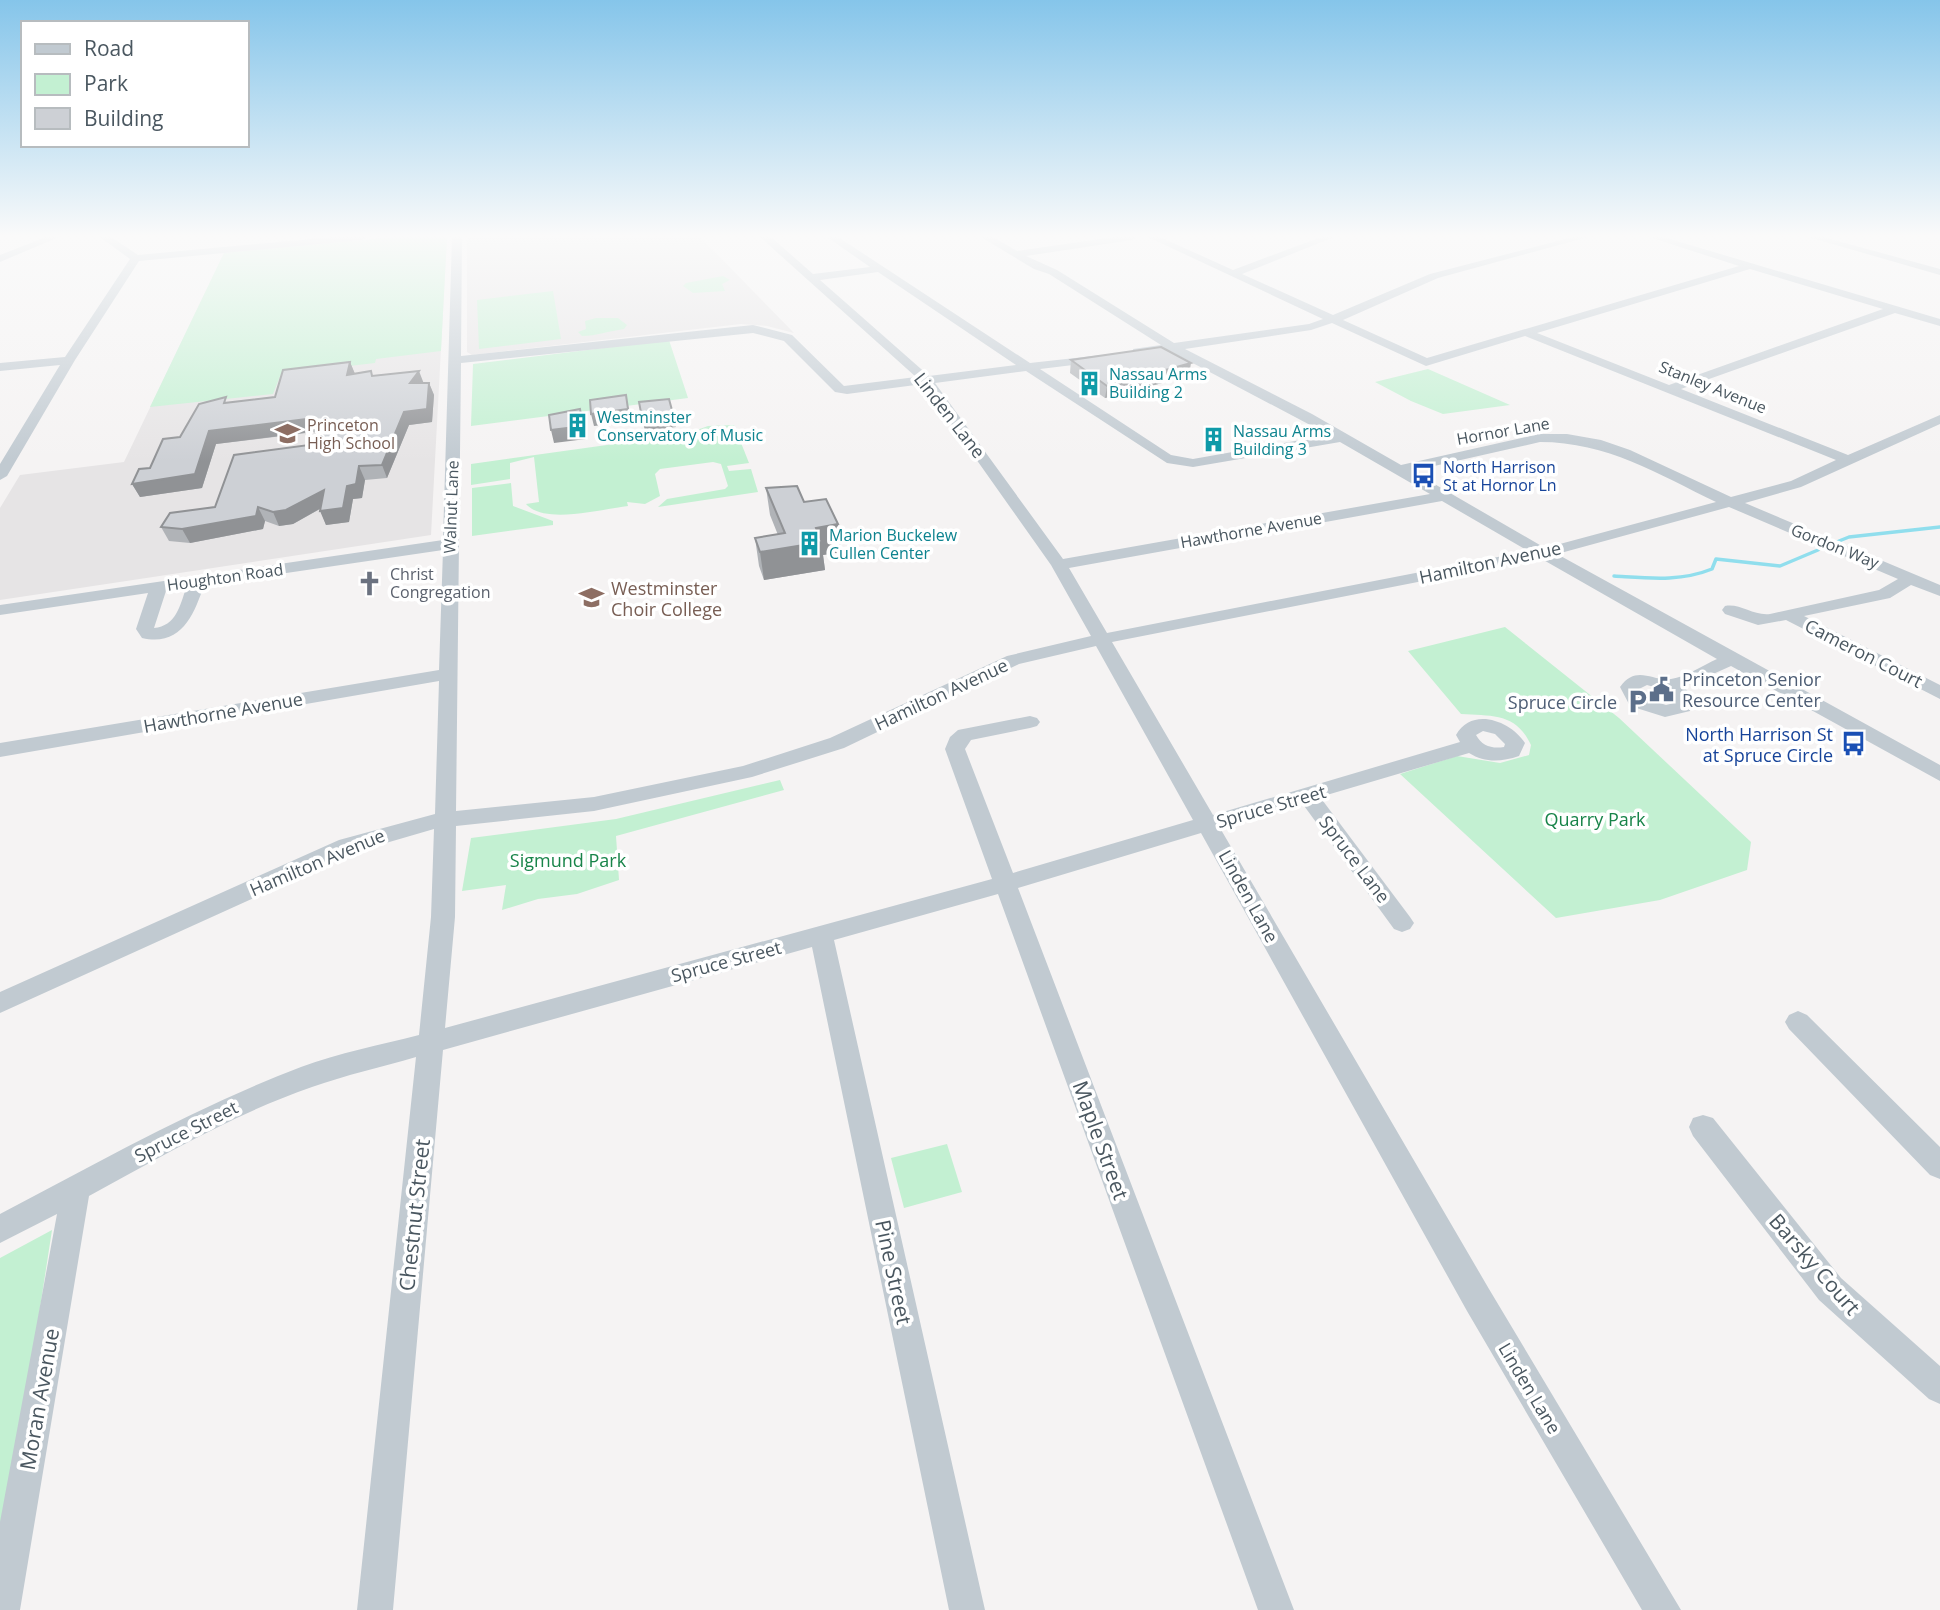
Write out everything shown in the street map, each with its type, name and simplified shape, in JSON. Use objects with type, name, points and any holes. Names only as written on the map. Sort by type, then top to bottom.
[{"type":"street","points":[[0,476],[100,312]]},
{"type":"street","name":"Walnut Lane","points":[[447,820],[449,544],[455,312]]},
{"type":"street","name":"Linden Lane","points":[[849,312],[927,381],[1059,565],[1478,1300],[1663,1610]]},
{"type":"street","points":[[944,312],[1175,462],[1193,463],[1342,437]]},
{"type":"street","points":[[1117,312],[1174,348],[1342,437],[1730,660],[1940,774]]},
{"type":"street","points":[[1320,312],[1426,362],[1593,312]]},
{"type":"street","points":[[454,360],[753,329],[788,338],[840,389],[853,390],[1295,331],[1351,312]]},
{"type":"street","points":[[1670,388],[1886,312]]},
{"type":"street","points":[[1905,312],[1940,323]]},
{"type":"street","name":"Stanley Avenue","points":[[1525,332],[1848,460]]},
{"type":"street","points":[[0,368],[69,360]]},
{"type":"street","name":"Hamilton Avenue","points":[[0,1003],[347,846],[403,827],[594,804],[745,772],[837,743],[1013,660],[1101,639],[1543,552],[1796,484],[1940,419]]},
{"type":"street","name":"Hornor Lane","points":[[1398,470],[1540,438],[1567,438],[1612,447],[1729,502]]},
{"type":"street","name":"Hawthorne Avenue","points":[[1059,565],[1444,496]]},
{"type":"street","name":"Gordon Way","points":[[1729,502],[1940,591]]},
{"type":"street","name":"Houghton Road","points":[[0,610],[449,544]]},
{"type":"street","name":"Cameron Court","points":[[1731,610],[1753,621],[1770,620],[1884,594],[1910,578]]},
{"type":"street","points":[[159,586],[145,629],[148,634],[175,630],[181,623],[197,580]]},
{"type":"street","name":"Cameron Court","points":[[1787,614],[1940,692]]},
{"type":"street","points":[[1671,686],[1730,660]]},
{"type":"street","name":"Hawthorne Avenue","points":[[0,750],[447,674]]},
{"type":"street","name":"Maple Street","points":[[1030,722],[965,735],[957,742],[955,750],[1276,1610]]},
{"type":"street","name":"Spruce Street","points":[[0,1229],[203,1121],[256,1096],[309,1076],[1005,884],[1472,745]]},
{"type":"street","points":[[1918,762],[1940,752]]},
{"type":"street","name":"Spruce Lane","points":[[1307,796],[1402,923]]},
{"type":"street","name":"Chestnut Street","points":[[375,1610],[443,917],[447,820]]},
{"type":"street","name":"Pine Street","points":[[821,935],[967,1610]]},
{"type":"street","points":[[1798,1023],[1940,1166]]},
{"type":"street","name":"Barsky Court","points":[[1703,1127],[1830,1289],[1940,1388]]},
{"type":"street","name":"Moran Avenue","points":[[2,1610],[76,1189]]},
{"type":"shaded area","name":"Princeton High School","points":[[196,312],[443,312],[431,535],[0,600],[0,508],[20,475],[124,462]]},
{"type":"shaded area","points":[[467,312],[774,312],[794,333],[767,326],[741,324],[472,355],[467,352]]},
{"type":"green space","points":[[196,312],[443,312],[441,351],[376,359],[375,363],[281,374],[273,394],[150,407]]},
{"type":"green space","points":[[477,312],[557,312],[561,339],[479,349]]},
{"type":"green space","points":[[618,318],[627,325],[624,329],[592,335],[582,336],[578,332],[586,329],[585,321]]},
{"type":"green space","points":[[669,340],[688,398],[471,426],[473,364]]},
{"type":"green space","points":[[1428,369],[1510,405],[1443,414],[1375,382]]},
{"type":"green space","points":[[734,425],[749,463],[727,466],[729,471],[751,469],[758,492],[658,507],[667,499],[725,489],[728,486],[721,464],[713,462],[660,469],[655,474],[660,496],[645,504],[627,502],[628,506],[589,512],[546,514],[526,504],[539,502],[534,457],[510,463],[510,479],[471,485],[471,464],[686,434],[708,426]]},
{"type":"green space","points":[[511,483],[513,506],[553,521],[553,525],[472,536],[472,488]]},
{"type":"green space","name":"Quarry Park","points":[[1505,627],[1619,718],[1751,842],[1747,870],[1660,900],[1556,918],[1400,774],[1457,756],[1500,763],[1529,755],[1531,745],[1518,727],[1502,718],[1461,714],[1408,651]]},
{"type":"green space","name":"Sigmund Park","points":[[780,780],[784,790],[616,836],[619,880],[577,894],[538,899],[502,910],[506,885],[462,891],[471,838],[616,819]]},
{"type":"green space","points":[[947,1144],[962,1192],[904,1208],[891,1158]]},
{"type":"green space","points":[[52,1230],[0,1568],[0,1258]]},
{"type":"building","points":[[1161,347],[1191,363],[1107,386],[1071,360]]},
{"type":"building","name":"Princeton High School","points":[[350,362],[347,375],[371,371],[372,376],[419,371],[410,383],[429,383],[427,409],[404,412],[382,465],[359,466],[356,484],[347,486],[343,508],[320,511],[324,490],[286,510],[273,512],[258,507],[256,516],[182,529],[161,527],[170,513],[215,507],[234,455],[317,444],[314,418],[209,431],[195,474],[132,484],[139,469],[150,468],[163,439],[180,437],[199,404],[226,397],[224,403],[275,397],[283,370]]},
{"type":"building","points":[[626,395],[628,409],[591,414],[590,400]]},
{"type":"building","points":[[669,399],[673,414],[642,418],[639,402]]},
{"type":"building","points":[[580,409],[583,426],[551,430],[549,415]]},
{"type":"building","points":[[797,486],[804,502],[826,499],[838,524],[816,528],[822,542],[760,552],[755,538],[785,533],[766,488]]},
{"type":"waterway","points":[[1839,541],[1849,537],[1940,527]]},
{"type":"waterway","points":[[1614,576],[1688,576],[1712,569],[1716,559],[1780,566],[1818,550]]},
{"type":"place","name":"Nassau Arms Building 2","points":[[1089,383]]},
{"type":"place","name":"Westminster Conservatory of Music","points":[[577,426]]},
{"type":"place","name":"Princeton High School","points":[[287,434]]},
{"type":"place","name":"Nassau Arms Building 3","points":[[1213,440]]},
{"type":"place","name":"North Harrison St at Hornor Ln","points":[[1423,476]]},
{"type":"place","name":"Marion Buckelew Cullen Center","points":[[809,544]]},
{"type":"place","name":"Christ Congregation","points":[[370,583]]},
{"type":"place","name":"Westminster Choir College","points":[[591,598]]},
{"type":"place","name":"Princeton Senior Resource Center","points":[[1662,689]]},
{"type":"place","name":"Spruce Circle","points":[[1637,702]]},
{"type":"place","name":"North Harrison St at Spruce Circle","points":[[1853,744]]}]
